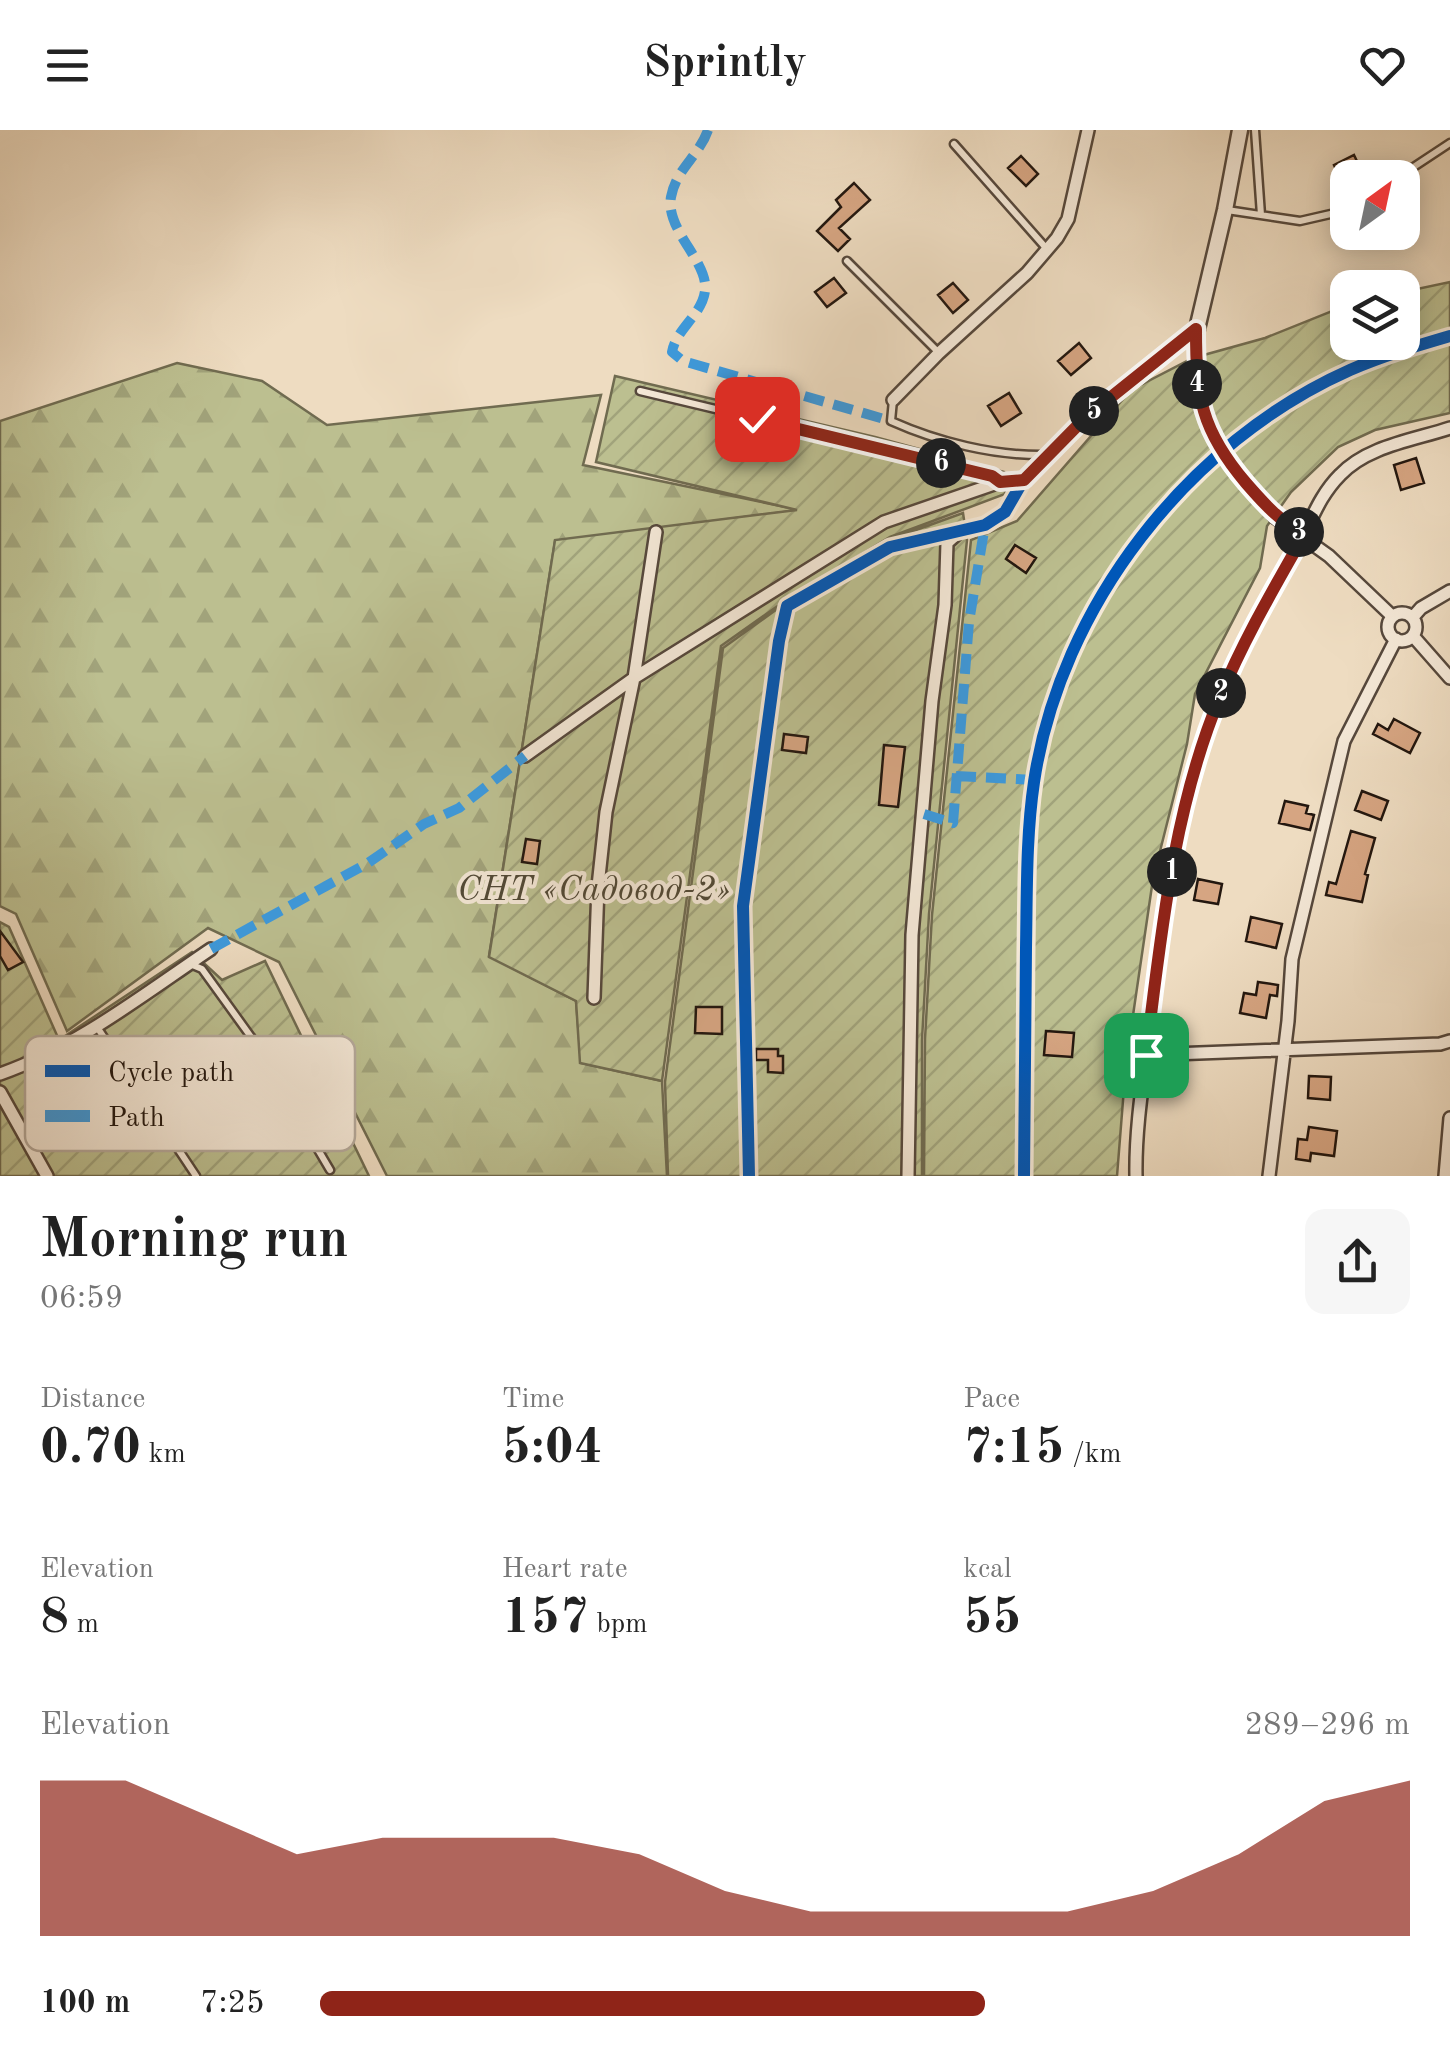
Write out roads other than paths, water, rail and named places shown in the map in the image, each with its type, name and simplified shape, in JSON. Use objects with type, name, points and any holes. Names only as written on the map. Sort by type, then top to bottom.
[{"type":"street","points":[[893,400],[938,353],[1028,273],[1047,250],[1068,219],[1088,130]]},
{"type":"street","points":[[1240,130],[1226,210],[1196,329],[1199,395],[1220,453],[1276,518],[1304,535],[1392,616]]},
{"type":"street","points":[[749,1176],[743,906],[787,606],[890,548],[985,525],[1005,512],[1024,480],[1085,418],[1196,329]]},
{"type":"street","points":[[1024,1176],[1031,810],[1041,745],[1063,675],[1111,581],[1149,527],[1220,453],[1291,402],[1347,372],[1450,336]]},
{"type":"street","points":[[1136,1176],[1146,1055],[1167,901],[1186,803],[1218,700],[1258,615],[1304,535],[1309,518],[1341,472],[1392,445],[1450,428]]},
{"type":"street","points":[[525,756],[634,678],[884,522],[1000,482],[1024,480]]},
{"type":"street","points":[[908,1176],[910,982],[922,808],[945,604],[947,542],[961,530]]},
{"type":"street","points":[[594,998],[598,886],[606,812],[634,678],[656,532]]},
{"type":"street","points":[[1412,617],[1450,592]]},
{"type":"street","points":[[1392,616],[1404,612],[1412,617],[1416,628],[1413,636],[1396,640]]},
{"type":"street","points":[[1392,616],[1388,629],[1396,640]]},
{"type":"street","points":[[1413,636],[1450,678]]},
{"type":"street","points":[[1270,1176],[1292,959],[1344,742],[1396,640]]},
{"type":"street","points":[[80,1036],[211,949]]},
{"type":"street","points":[[1146,1055],[1440,1044],[1450,1040]]},
{"type":"street","points":[[0,1074],[25,1063]]},
{"type":"street","points":[[0,1092],[25,1137]]},
{"type":"street","points":[[1445,1176],[1450,1118]]},
{"type":"street","points":[[33,1151],[47,1176]]},
{"type":"lane","points":[[1256,130],[1261,215]]},
{"type":"lane","points":[[1420,162],[1450,142]]},
{"type":"lane","points":[[954,144],[1047,250]]},
{"type":"lane","points":[[1226,210],[1300,221],[1330,214]]},
{"type":"lane","points":[[847,261],[938,353]]},
{"type":"lane","points":[[640,391],[992,476],[1000,482]]},
{"type":"lane","points":[[893,400],[891,421],[906,428],[1022,456],[1047,455]]},
{"type":"lane","points":[[190,964],[202,969],[250,1036]]},
{"type":"lane","points":[[97,1026],[104,1036]]},
{"type":"lane","points":[[180,1151],[196,1176]]},
{"type":"lane","points":[[319,1151],[330,1170]]},
{"type":"park label","name":"СНТ «Садовод-2»","points":[[594,890]]}]
